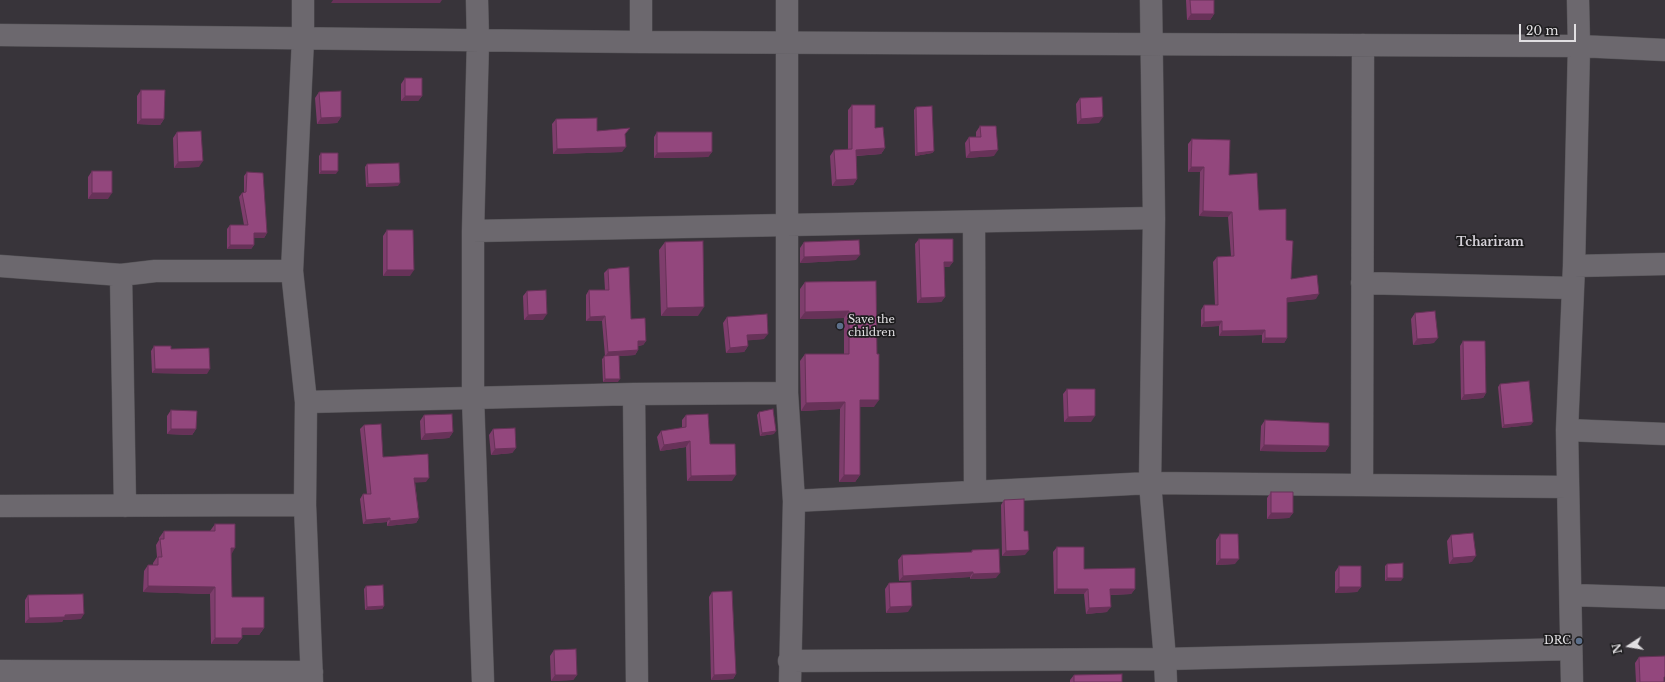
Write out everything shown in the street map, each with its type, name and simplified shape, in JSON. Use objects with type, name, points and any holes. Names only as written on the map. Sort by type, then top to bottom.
[{"type":"street","points":[[0,671],[312,677],[305,505],[306,402],[292,271],[303,39],[303,0]]},
{"type":"street","points":[[477,0],[478,41],[473,231],[473,398],[483,682]]},
{"type":"street","points":[[641,0],[641,42]]},
{"type":"street","points":[[787,0],[787,393],[794,500],[790,672],[1165,659],[1570,649]]},
{"type":"street","points":[[1151,0],[1154,218],[1150,482],[1166,682]]},
{"type":"street","points":[[1572,682],[1570,649],[1571,594],[1567,430],[1574,266],[1579,46],[1578,0]]},
{"type":"street","points":[[0,35],[478,41],[1579,46],[1665,50]]},
{"type":"street","points":[[1362,485],[1363,45]]},
{"type":"street","points":[[473,231],[1154,218]]},
{"type":"street","points":[[974,222],[975,492]]},
{"type":"street","points":[[1574,266],[1665,264]]},
{"type":"street","points":[[0,266],[121,274],[155,271],[292,271]]},
{"type":"street","points":[[121,274],[125,506]]},
{"type":"street","points":[[1362,283],[1573,288]]},
{"type":"street","points":[[306,402],[634,394],[787,393]]},
{"type":"street","points":[[634,394],[637,682]]},
{"type":"street","points":[[1567,430],[1665,434]]},
{"type":"street","points":[[794,500],[1150,482],[1568,487]]},
{"type":"street","points":[[0,506],[305,505]]},
{"type":"street","points":[[1571,594],[1665,598]]},
{"type":"building","points":[[1190,0],[1214,0],[1214,14],[1191,14]]},
{"type":"building","points":[[405,78],[422,78],[422,96],[405,96]]},
{"type":"building","points":[[141,90],[165,90],[164,119],[141,119]]},
{"type":"building","points":[[341,91],[341,117],[321,118],[319,92]]},
{"type":"building","points":[[1102,97],[1103,117],[1081,119],[1080,98]]},
{"type":"building","points":[[852,105],[875,105],[875,128],[883,127],[885,148],[856,150],[857,179],[836,180],[834,150],[852,149]]},
{"type":"building","points":[[932,106],[934,151],[917,153],[916,107]]},
{"type":"building","points":[[597,118],[597,131],[630,128],[625,134],[626,147],[557,149],[556,119]]},
{"type":"building","points":[[980,126],[996,126],[998,150],[970,152],[969,137],[981,137]]},
{"type":"building","points":[[201,131],[203,161],[178,162],[177,132]]},
{"type":"building","points":[[657,132],[712,132],[712,152],[657,153]]},
{"type":"building","points":[[1192,139],[1230,140],[1229,175],[1257,173],[1259,210],[1286,209],[1286,240],[1293,241],[1291,279],[1317,275],[1319,294],[1287,298],[1287,338],[1265,338],[1265,330],[1222,331],[1222,321],[1204,322],[1204,305],[1218,305],[1217,257],[1234,256],[1232,212],[1203,211],[1204,167],[1191,167]]},
{"type":"building","points":[[321,153],[338,153],[338,171],[321,171]]},
{"type":"building","points":[[399,163],[400,183],[368,184],[367,164]]},
{"type":"building","points":[[92,171],[112,171],[112,193],[92,193]]},
{"type":"building","points":[[247,172],[263,173],[267,233],[254,233],[254,245],[230,245],[230,225],[248,225],[242,193],[246,192]]},
{"type":"building","points":[[387,230],[413,230],[414,270],[387,270]]},
{"type":"building","points":[[919,239],[953,239],[953,262],[944,262],[945,297],[921,298]]},
{"type":"building","points":[[859,240],[860,255],[804,257],[804,242]]},
{"type":"building","points":[[703,241],[704,307],[667,308],[665,242]]},
{"type":"building","points":[[629,267],[631,319],[645,318],[646,341],[638,341],[638,350],[608,352],[605,316],[590,317],[589,290],[609,290],[608,269]]},
{"type":"building","points":[[876,281],[879,400],[860,400],[860,475],[844,475],[845,402],[806,403],[805,354],[849,354],[849,311],[805,312],[805,282]]},
{"type":"building","points":[[546,290],[547,314],[528,315],[527,291]]},
{"type":"building","points":[[1435,311],[1438,338],[1417,339],[1415,313]]},
{"type":"building","points":[[767,314],[768,334],[747,335],[748,346],[730,348],[727,317]]},
{"type":"building","points":[[1463,341],[1485,341],[1486,393],[1464,395]]},
{"type":"building","points":[[154,346],[171,346],[171,349],[209,348],[210,369],[155,369]]},
{"type":"building","points":[[619,355],[620,379],[605,379],[604,356]]},
{"type":"building","points":[[1529,381],[1533,422],[1504,425],[1500,384]]},
{"type":"building","points":[[1067,389],[1095,389],[1095,416],[1068,417]]},
{"type":"building","points":[[773,409],[776,431],[762,433],[759,412]]},
{"type":"building","points":[[171,410],[197,411],[196,429],[171,429]]},
{"type":"building","points":[[452,414],[453,432],[425,434],[424,415]]},
{"type":"building","points":[[708,414],[710,444],[735,444],[736,475],[691,476],[690,441],[664,445],[661,431],[686,427],[686,415]]},
{"type":"building","points":[[1265,420],[1329,423],[1329,446],[1264,445]]},
{"type":"building","points":[[381,424],[383,457],[428,454],[429,478],[414,478],[419,518],[390,521],[390,518],[366,520],[363,494],[371,494],[364,425]]},
{"type":"building","points":[[515,428],[516,448],[495,449],[493,429]]},
{"type":"building","points":[[1271,492],[1293,492],[1293,513],[1271,513]]},
{"type":"building","points":[[1024,499],[1024,531],[1028,531],[1029,550],[1006,551],[1004,500]]},
{"type":"building","points":[[215,524],[235,524],[235,548],[231,548],[232,597],[264,597],[264,628],[242,628],[242,638],[215,638],[215,587],[148,586],[148,565],[158,565],[158,557],[162,557],[160,539],[164,539],[164,531],[215,531]]},
{"type":"building","points":[[1473,533],[1476,556],[1453,558],[1451,535]]},
{"type":"building","points":[[1220,534],[1238,534],[1239,559],[1220,559]]},
{"type":"building","points":[[1057,547],[1084,547],[1084,569],[1135,568],[1135,589],[1110,589],[1111,607],[1089,608],[1088,589],[1057,589]]},
{"type":"building","points":[[999,549],[1000,573],[973,574],[973,572],[903,576],[902,555],[972,552],[972,550]]},
{"type":"building","points":[[1403,563],[1403,578],[1387,578],[1387,564]]},
{"type":"building","points":[[1339,566],[1361,566],[1361,587],[1339,587]]},
{"type":"building","points":[[911,582],[912,606],[890,607],[889,583]]},
{"type":"building","points":[[383,585],[384,606],[367,607],[366,586]]},
{"type":"building","points":[[732,591],[736,674],[714,675],[712,592]]},
{"type":"building","points":[[83,594],[84,614],[65,615],[65,617],[29,618],[28,595]]},
{"type":"building","points":[[576,649],[577,675],[555,675],[554,650]]},
{"type":"building","points":[[1665,656],[1664,682],[1640,682],[1639,657]]},
{"type":"building","points":[[1122,674],[1122,682],[1074,682],[1074,675]]},
{"type":"place","name":"Save the children","points":[[840,326]]},
{"type":"place","name":"DRC","points":[[1579,641]]},
{"type":"district","name":"Tchariram","points":[[1490,243]]}]
